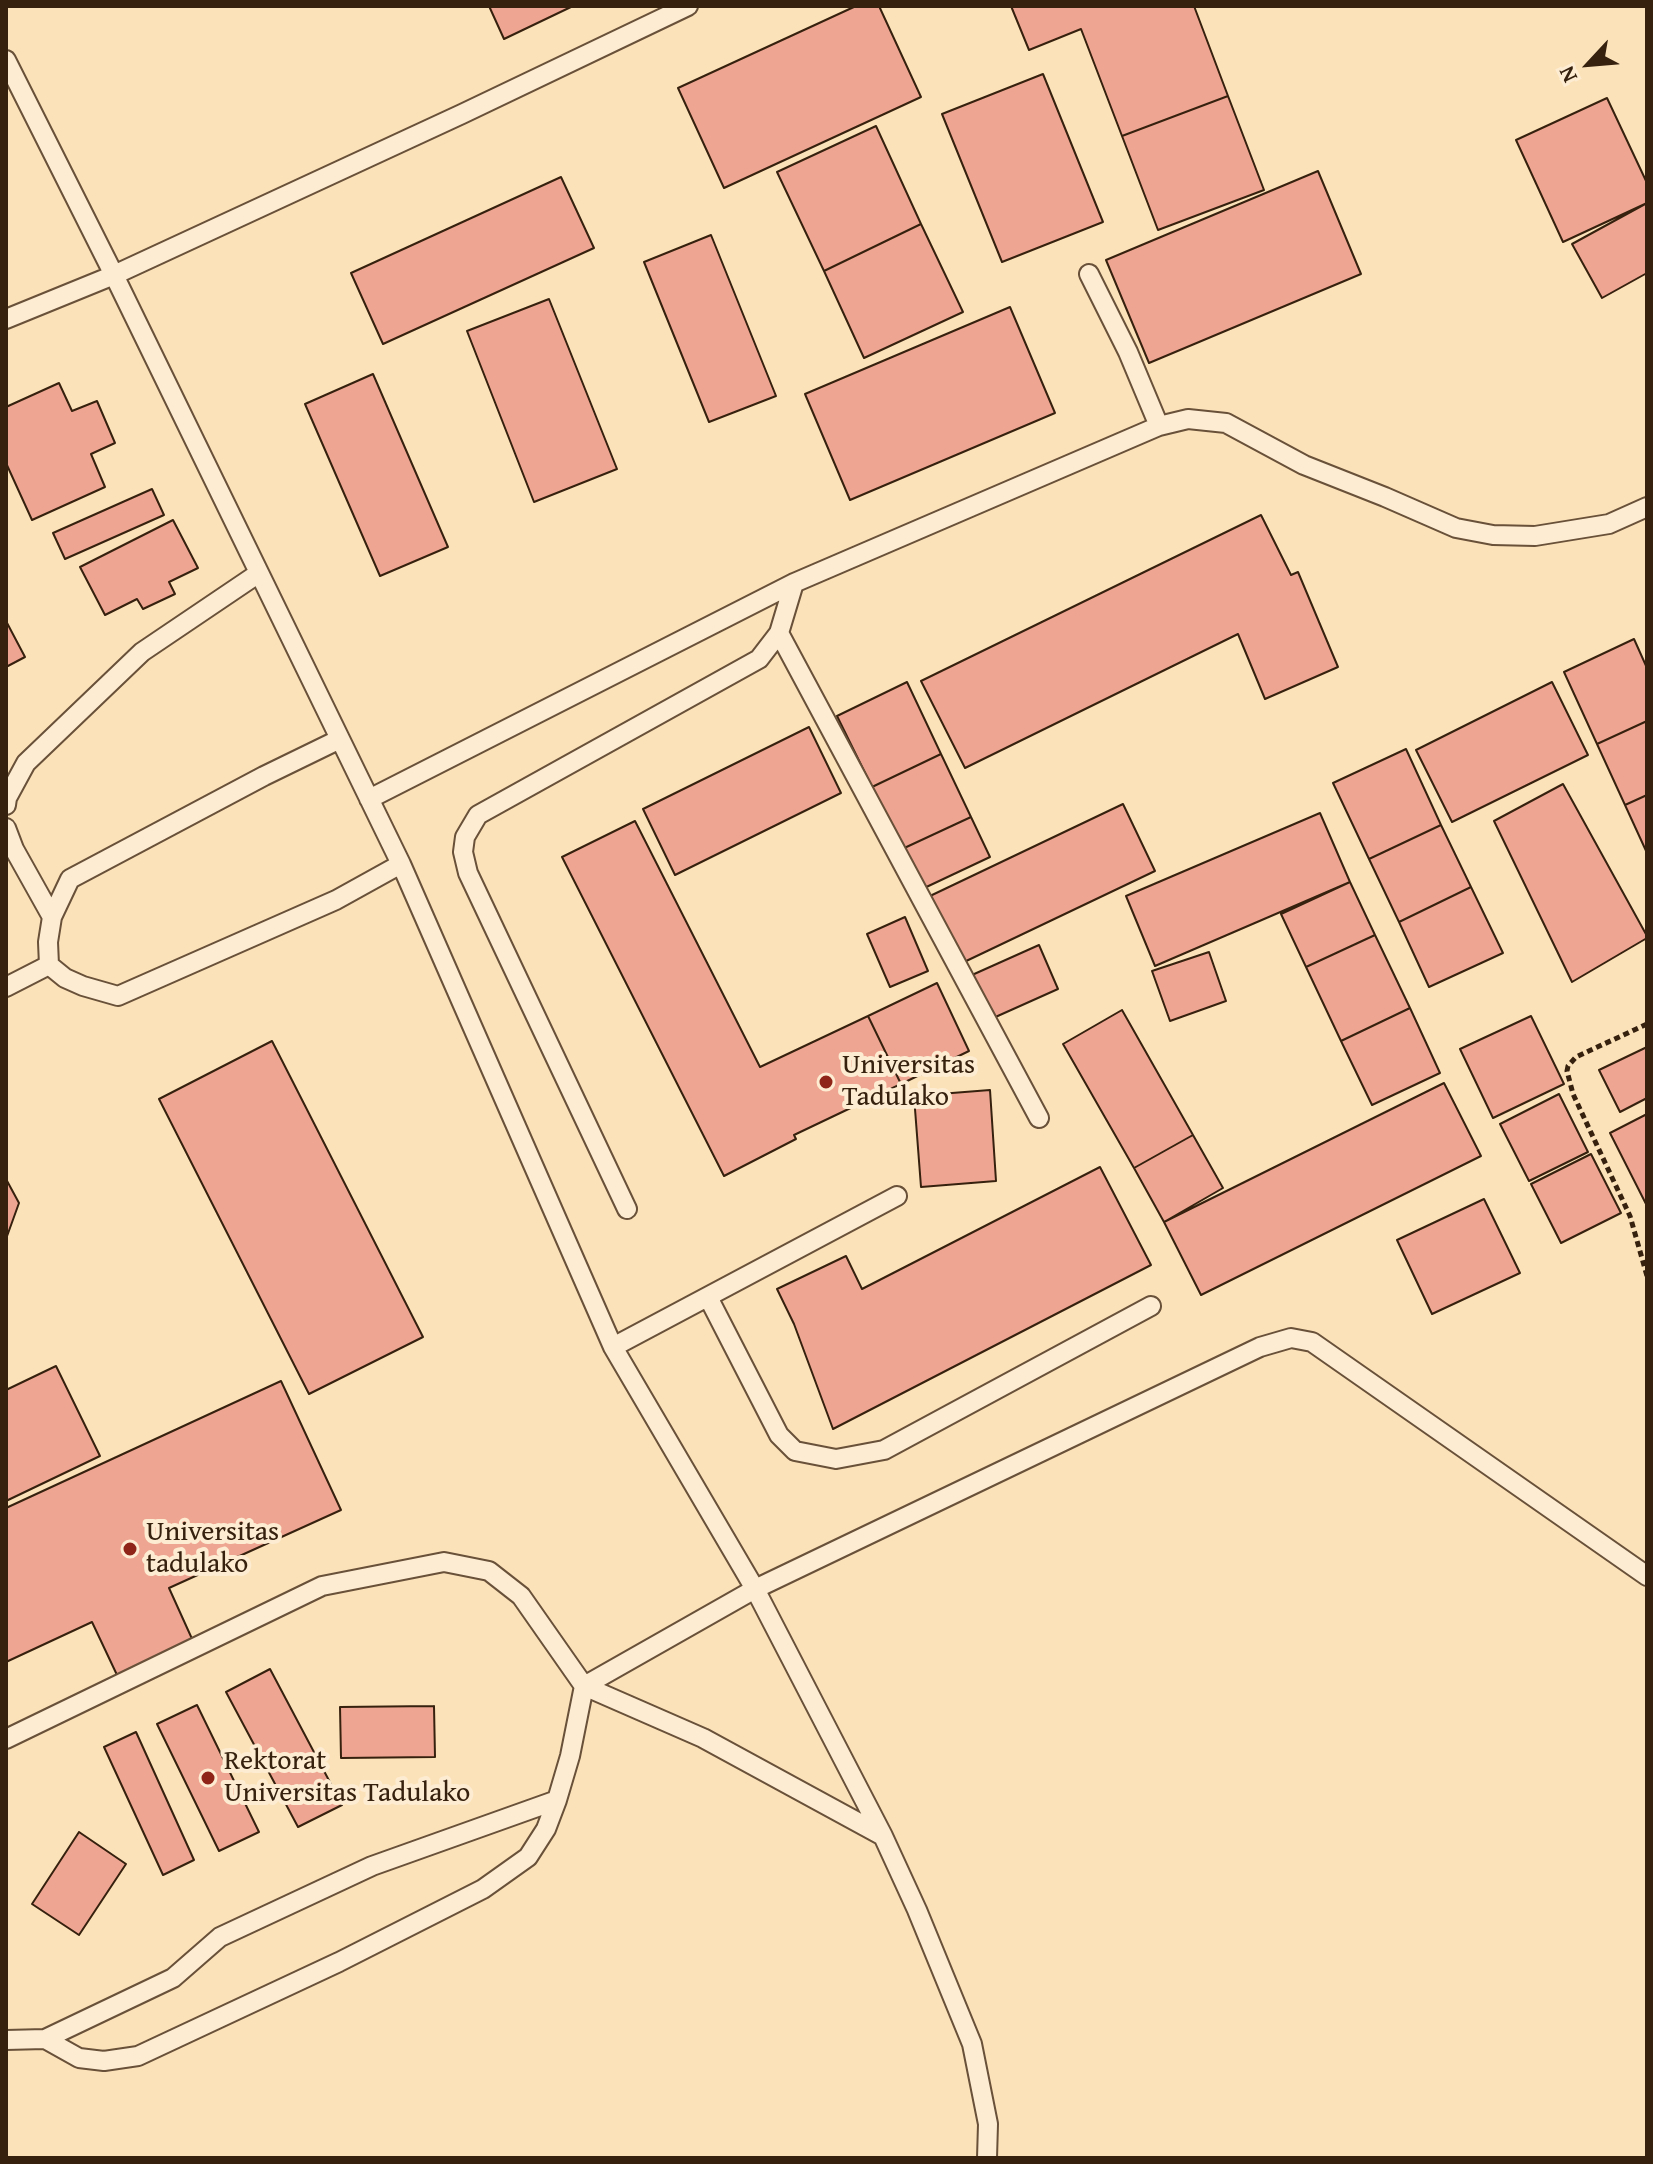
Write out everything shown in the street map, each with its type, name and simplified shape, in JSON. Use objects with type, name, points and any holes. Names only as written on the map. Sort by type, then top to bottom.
[{"type":"lane","points":[[6,319],[114,275],[688,6]]},
{"type":"lane","points":[[6,60],[401,864],[613,1347],[755,1589],[883,1836],[972,2044],[988,2124],[987,2158]]},
{"type":"lane","points":[[1089,274],[1128,352],[1159,426]]},
{"type":"lane","points":[[369,799],[794,583],[1159,426],[1188,419],[1226,423],[1304,465],[1456,528],[1493,535],[1535,536],[1609,524],[1647,507]]},
{"type":"lane","points":[[6,805],[26,763],[142,652],[259,573]]},
{"type":"lane","points":[[627,1209],[468,873],[463,852],[465,837],[478,815],[759,659],[779,633],[794,583]]},
{"type":"lane","points":[[779,633],[1039,1118]]},
{"type":"lane","points":[[340,739],[70,879],[52,917],[48,942],[49,965],[65,978],[118,996],[336,900],[401,864]]},
{"type":"lane","points":[[6,828],[14,849],[52,917]]},
{"type":"lane","points":[[6,987],[49,965]]},
{"type":"lane","points":[[613,1347],[897,1196]]},
{"type":"lane","points":[[708,1297],[779,1435],[795,1451],[836,1459],[884,1450],[1151,1306]]},
{"type":"lane","points":[[45,2039],[79,2058],[104,2061],[138,2056],[324,1969],[483,1889],[528,1857],[546,1829],[570,1756],[584,1686],[755,1589],[1260,1347],[1291,1338],[1312,1342],[1647,1576]]},
{"type":"lane","points":[[6,1739],[322,1586],[444,1562],[489,1571],[521,1596],[584,1686],[703,1738],[883,1836]]},
{"type":"lane","points":[[6,2040],[45,2039],[173,1978],[220,1937],[358,1872],[557,1800]]},
{"type":"path","points":[[1647,1024],[1576,1057],[1567,1071],[1573,1094],[1630,1216],[1647,1276]]},
{"type":"building","points":[[489,6],[573,6],[504,39]]},
{"type":"building","points":[[856,6],[879,6],[921,97],[724,188],[678,88]]},
{"type":"building","points":[[1011,6],[1194,6],[1228,96],[1122,136],[1081,29],[1029,50]]},
{"type":"building","points":[[1043,74],[1103,222],[1002,262],[942,114]]},
{"type":"building","points":[[1228,96],[1264,190],[1158,230],[1122,136]]},
{"type":"building","points":[[1607,98],[1647,183],[1647,203],[1563,242],[1516,140]]},
{"type":"building","points":[[876,126],[921,224],[824,271],[777,172]]},
{"type":"building","points":[[1318,171],[1361,274],[1149,363],[1106,260]]},
{"type":"building","points":[[561,177],[594,248],[383,344],[351,273]]},
{"type":"building","points":[[1647,203],[1647,273],[1602,298],[1572,244]]},
{"type":"building","points":[[921,224],[963,312],[864,358],[824,271]]},
{"type":"building","points":[[711,235],[776,396],[709,422],[644,262]]},
{"type":"building","points":[[549,299],[617,469],[534,502],[467,331]]},
{"type":"building","points":[[1010,307],[1055,413],[850,500],[805,394]]},
{"type":"building","points":[[373,374],[448,547],[380,576],[305,404]]},
{"type":"building","points":[[59,383],[72,411],[97,401],[115,443],[91,454],[105,487],[32,520],[6,463],[6,407]]},
{"type":"building","points":[[152,489],[164,515],[65,559],[53,533]]},
{"type":"building","points":[[1261,515],[1291,575],[1298,572],[1338,667],[1265,699],[1238,634],[965,768],[921,681]]},
{"type":"building","points":[[173,520],[198,568],[169,582],[175,594],[143,609],[137,599],[105,615],[80,567]]},
{"type":"building","points":[[6,621],[25,657],[6,667]]},
{"type":"building","points":[[1634,639],[1647,668],[1647,721],[1597,744],[1564,672]]},
{"type":"building","points":[[907,682],[941,754],[872,787],[837,716]]},
{"type":"building","points":[[1552,682],[1588,755],[1452,822],[1416,750]]},
{"type":"building","points":[[1647,721],[1647,795],[1625,805],[1597,744]]},
{"type":"building","points":[[809,727],[841,793],[675,875],[643,809]]},
{"type":"building","points":[[1406,749],[1441,825],[1369,859],[1333,783]]},
{"type":"building","points":[[941,754],[971,817],[900,850],[872,787]]},
{"type":"building","points":[[1563,784],[1647,936],[1572,982],[1494,821]]},
{"type":"building","points":[[1647,795],[1647,853],[1625,805]]},
{"type":"building","points":[[1123,804],[1155,871],[962,963],[930,896]]},
{"type":"building","points":[[1320,813],[1350,882],[1155,966],[1126,896]]},
{"type":"building","points":[[971,817],[990,857],[920,890],[900,850]]},
{"type":"building","points":[[635,821],[760,1067],[868,1016],[901,1084],[794,1135],[796,1139],[724,1176],[562,857]]},
{"type":"building","points":[[1441,825],[1471,887],[1399,922],[1369,859]]},
{"type":"building","points":[[1350,882],[1375,935],[1306,967],[1281,914]]},
{"type":"building","points":[[1471,887],[1503,953],[1429,987],[1399,922]]},
{"type":"building","points":[[905,917],[928,971],[890,987],[867,934]]},
{"type":"building","points":[[1375,935],[1410,1008],[1341,1041],[1306,967]]},
{"type":"building","points":[[1039,945],[1058,989],[991,1019],[972,975]]},
{"type":"building","points":[[1209,952],[1226,1001],[1170,1021],[1152,971]]},
{"type":"building","points":[[937,983],[969,1051],[901,1084],[868,1016]]},
{"type":"building","points":[[1410,1008],[1440,1073],[1372,1105],[1341,1041]]},
{"type":"building","points":[[1122,1010],[1193,1135],[1134,1168],[1063,1044]]},
{"type":"building","points":[[1531,1016],[1564,1084],[1493,1118],[1460,1049]]},
{"type":"building","points":[[272,1041],[423,1337],[309,1394],[159,1099]]},
{"type":"building","points":[[1647,1047],[1647,1098],[1620,1112],[1599,1070]]},
{"type":"building","points":[[1444,1083],[1481,1156],[1201,1295],[1164,1222]]},
{"type":"building","points":[[990,1090],[996,1181],[921,1187],[914,1096]]},
{"type":"building","points":[[1559,1094],[1588,1152],[1529,1181],[1500,1124]]},
{"type":"building","points":[[1647,1114],[1647,1204],[1646,1204],[1610,1133]]},
{"type":"building","points":[[1193,1135],[1223,1188],[1164,1222],[1134,1168]]},
{"type":"building","points":[[1591,1154],[1621,1213],[1561,1243],[1531,1184]]},
{"type":"building","points":[[1100,1167],[1151,1265],[833,1429],[794,1324],[777,1289],[846,1256],[862,1289]]},
{"type":"building","points":[[6,1179],[19,1203],[6,1239]]},
{"type":"building","points":[[1484,1199],[1520,1273],[1432,1314],[1397,1240]]},
{"type":"building","points":[[56,1366],[100,1456],[6,1501],[6,1390]]},
{"type":"building","name":"Universitas tadulako","points":[[281,1381],[341,1510],[169,1588],[193,1641],[117,1675],[92,1622],[6,1662],[6,1508]]},
{"type":"building","points":[[270,1669],[342,1805],[298,1827],[226,1692]]},
{"type":"building","name":"Rektorat Universitas Tadulako","points":[[197,1705],[259,1832],[219,1851],[157,1724]]},
{"type":"building","points":[[434,1706],[435,1757],[341,1758],[340,1707]]},
{"type":"building","points":[[136,1732],[194,1860],[163,1875],[104,1747]]},
{"type":"building","points":[[79,1832],[126,1864],[79,1935],[32,1904]]},
{"type":"place","name":"Universitas Tadulako","points":[[826,1082]]},
{"type":"place","name":"Universitas tadulako","points":[[130,1549]]},
{"type":"place","name":"Rektorat Universitas Tadulako","points":[[208,1778]]}]
